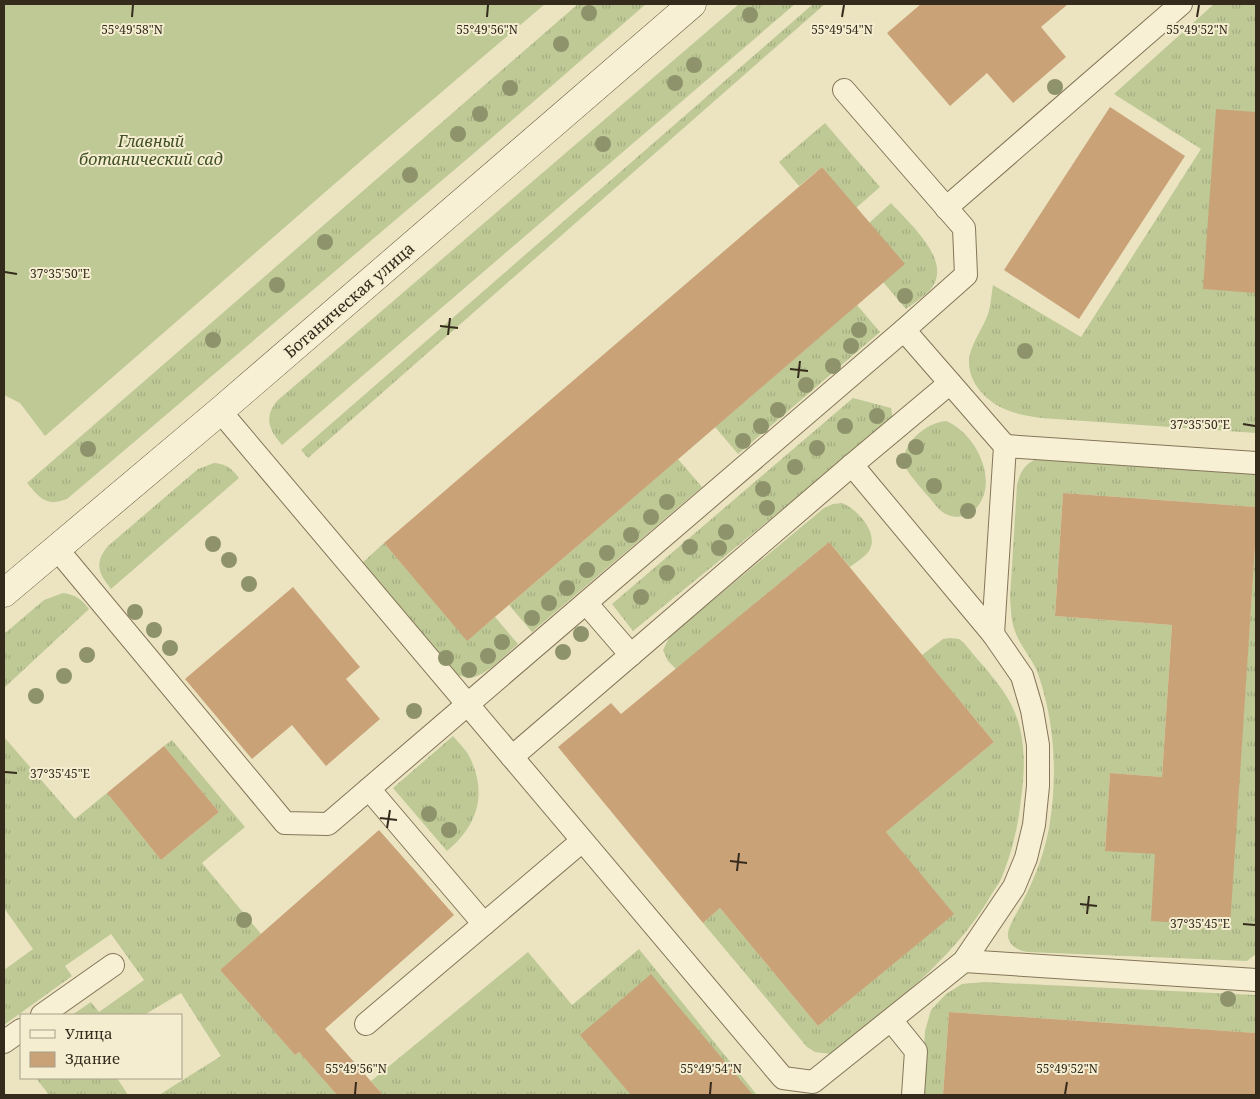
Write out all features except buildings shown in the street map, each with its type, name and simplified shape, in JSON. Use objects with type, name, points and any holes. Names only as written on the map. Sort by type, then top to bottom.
[{"type":"main road","name":"Ботаническая улица","points":[[4,593],[220,411],[692,4]]},
{"type":"lane","points":[[946,208],[1181,4]]},
{"type":"lane","points":[[57,549],[285,822],[328,824],[966,275],[964,228],[844,90]]},
{"type":"lane","points":[[904,330],[1005,446],[993,634]]},
{"type":"lane","points":[[512,757],[950,383]]},
{"type":"lane","points":[[220,411],[783,1078],[819,1089],[891,1020],[964,961],[1017,880],[1026,858],[1034,825],[1038,786],[1038,745],[1032,710],[1022,676],[993,634],[852,465]]},
{"type":"lane","points":[[1005,446],[1256,463]]},
{"type":"lane","points":[[586,603],[631,655]]},
{"type":"lane","points":[[369,789],[484,924]]},
{"type":"lane","points":[[366,1024],[582,841]]},
{"type":"lane","points":[[964,961],[1256,980]]},
{"type":"lane","points":[[43,1014],[113,965]]},
{"type":"lane","points":[[891,1020],[916,1051],[913,1095]]},
{"type":"lane","points":[[4,1042],[20,1031]]},
{"type":"green space","name":"Главный ботанический сад","points":[[4,4],[545,4],[369,154],[45,436],[20,403],[4,395]]},
{"type":"green space","points":[[578,4],[646,4],[473,154],[67,499],[54,502],[44,500],[27,483]]},
{"type":"green space","points":[[739,4],[795,4],[282,445],[271,429],[269,418],[273,406],[278,400]]},
{"type":"green space","points":[[813,4],[825,4],[308,458],[301,450]]},
{"type":"green space","points":[[1214,4],[1256,4],[1256,433],[1041,418],[1016,413],[999,406],[978,388],[970,372],[969,363],[973,345],[989,311],[993,285],[1081,337],[1201,149],[1114,94]]},
{"type":"green space","points":[[825,123],[880,187],[856,208],[822,167],[799,186],[779,162]]},
{"type":"green space","points":[[891,203],[924,239],[931,250],[937,272],[935,282],[930,290],[906,309],[883,282],[869,223]]},
{"type":"green space","points":[[857,305],[880,332],[738,454],[715,427]]},
{"type":"green space","points":[[853,398],[891,408],[893,419],[633,631],[612,604]]},
{"type":"green space","points":[[946,421],[968,437],[982,462],[986,476],[985,490],[980,502],[971,513],[957,517],[945,514],[936,506],[908,472],[903,463],[907,448],[917,435],[931,425]]},
{"type":"green space","points":[[678,459],[702,487],[532,632],[509,605]]},
{"type":"green space","points":[[1036,459],[1256,471],[1256,507],[1063,493],[1055,616],[1172,625],[1162,777],[1110,773],[1105,850],[1234,853],[1256,532],[1256,954],[1247,961],[1028,952],[1016,948],[1009,940],[1010,926],[1040,862],[1052,808],[1054,769],[1048,709],[1037,671],[1017,636],[1011,615],[1010,598],[1017,485],[1023,469]]},
{"type":"green space","points":[[214,463],[222,464],[229,468],[239,478],[111,589],[99,568],[101,558],[108,546],[198,469]]},
{"type":"green space","points":[[842,503],[854,510],[869,529],[872,544],[865,556],[850,567],[829,542],[676,669],[668,661],[663,650],[670,636],[824,508]]},
{"type":"green space","points":[[384,543],[467,640],[495,617],[518,644],[491,668],[479,675],[464,677],[454,674],[360,565]]},
{"type":"green space","points":[[63,593],[78,598],[89,609],[4,688],[4,634],[44,600]]},
{"type":"green space","points":[[943,639],[959,639],[964,643],[992,677],[1006,695],[1019,723],[1024,756],[1023,778],[1018,820],[1008,859],[1001,879],[987,902],[954,946],[936,965],[874,1020],[831,1054],[815,1052],[807,1047],[703,923],[720,908],[818,1026],[953,914],[886,832],[994,742],[922,655]]},
{"type":"green space","points":[[453,736],[468,754],[478,781],[479,794],[473,819],[467,830],[447,851],[393,788]]},
{"type":"green space","points":[[4,737],[75,819],[107,793],[161,860],[219,812],[164,746],[172,740],[245,827],[202,863],[261,934],[220,970],[295,1055],[299,1052],[337,1095],[159,1095],[221,1056],[181,993],[146,1014],[73,1014],[91,1002],[99,1012],[144,980],[111,934],[65,966],[72,976],[4,1025],[4,970],[33,949],[4,908]]},
{"type":"green space","points":[[639,949],[757,1095],[383,1095],[371,1081],[528,952],[572,1005]]},
{"type":"green space","points":[[984,982],[1256,995],[1256,1033],[949,1012],[943,1095],[921,1095],[925,1031],[931,1010],[946,994],[962,984]]},
{"type":"green space","points":[[37,1079],[118,1079],[128,1095],[49,1095]]}]
